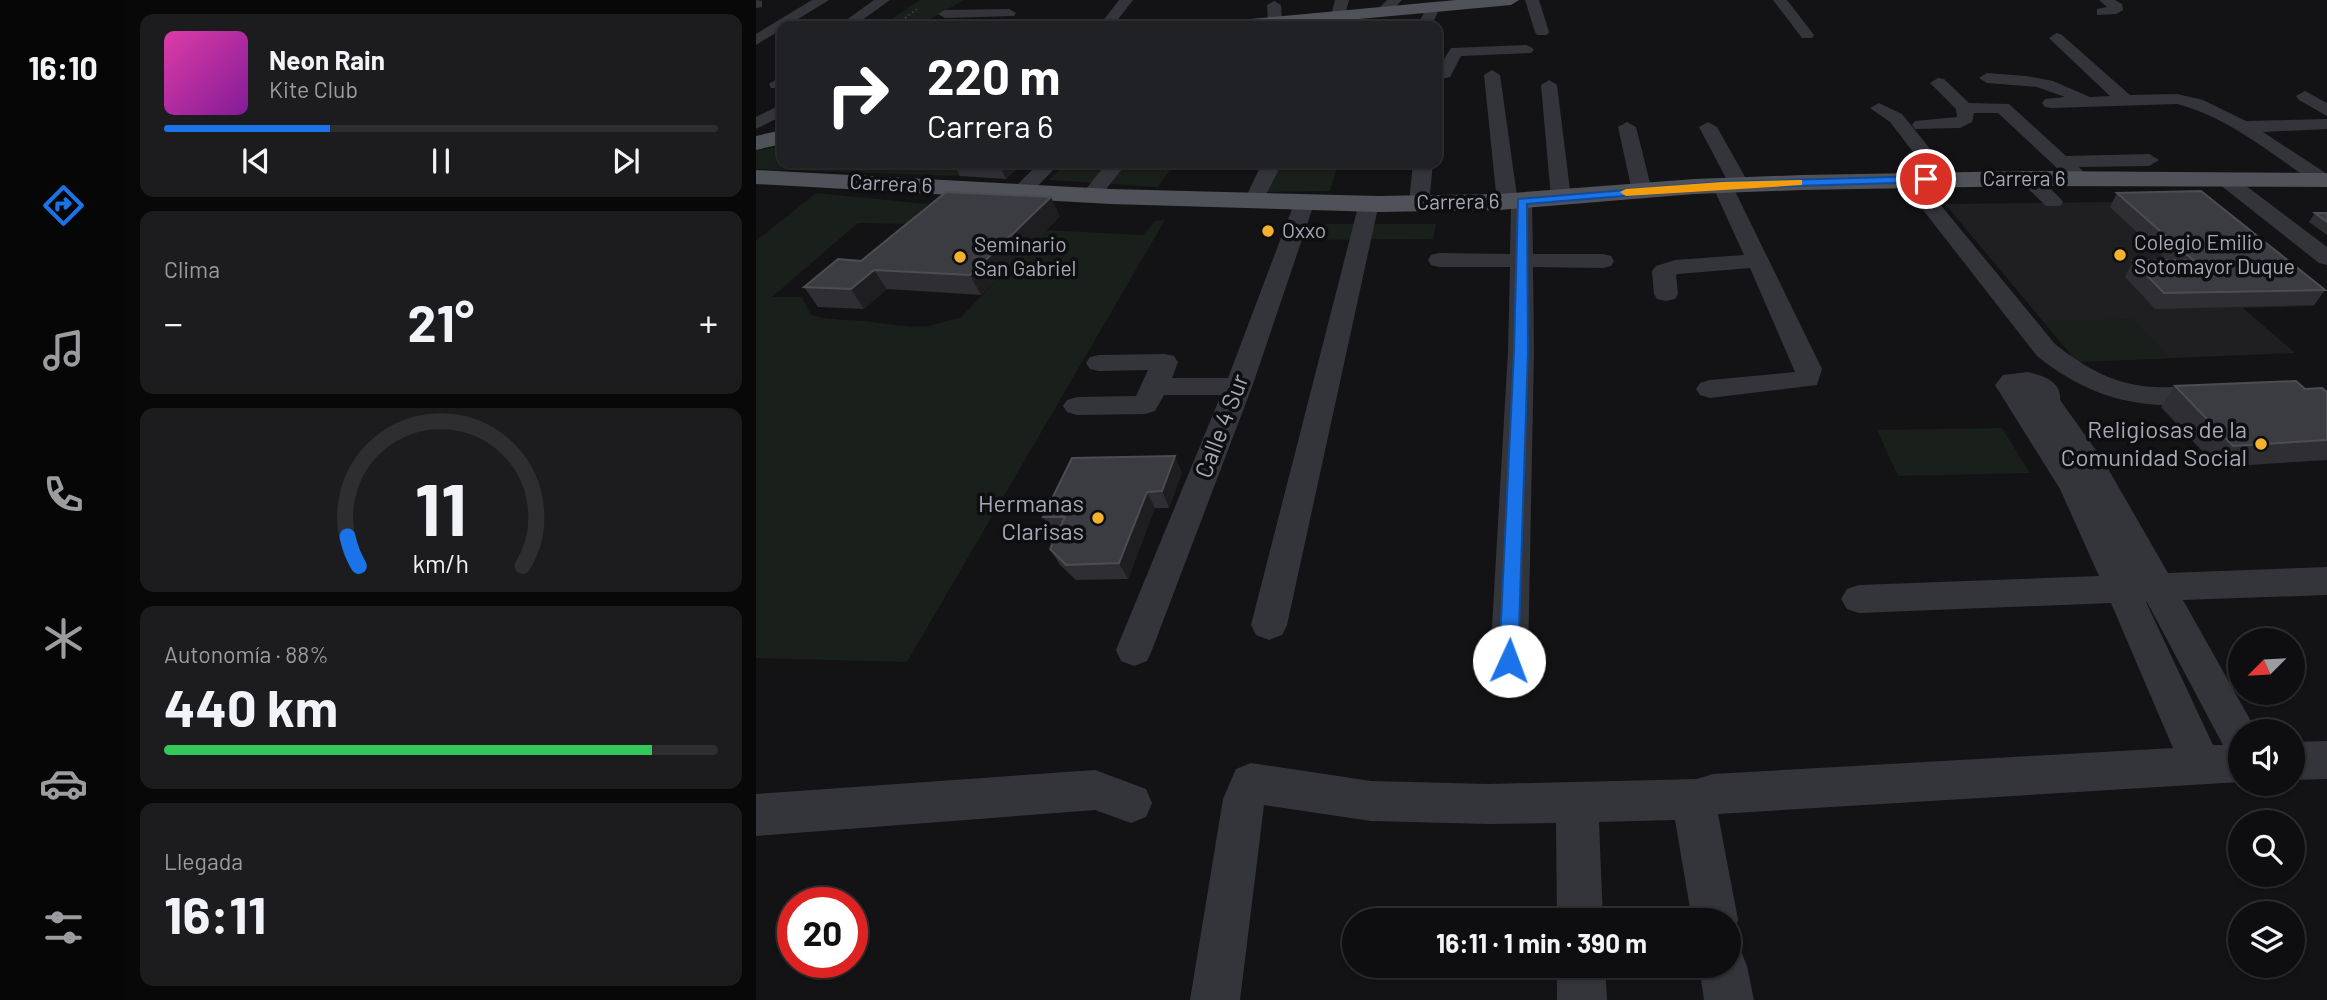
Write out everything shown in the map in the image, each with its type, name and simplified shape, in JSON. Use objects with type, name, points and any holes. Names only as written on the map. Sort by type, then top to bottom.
[{"type":"main road","points":[[1246,21],[1275,13],[1338,14],[1389,5],[1427,8],[1458,2],[1511,0]]},
{"type":"main road","points":[[756,143],[777,138]]},
{"type":"main road","name":"Carrera 6","points":[[756,177],[1091,195],[1419,203],[1519,225],[1561,198],[1731,185],[2029,179],[2072,171],[2226,180],[2325,180]]},
{"type":"street","points":[[787,21],[822,0]]},
{"type":"street","points":[[852,21],[883,0]]},
{"type":"street","points":[[970,0],[940,17],[1009,13]]},
{"type":"street","points":[[1110,21],[1126,0]]},
{"type":"street","points":[[1532,0],[1542,33]]},
{"type":"street","points":[[1780,0],[1807,35]]},
{"type":"street","points":[[1425,21],[1427,8],[1455,10],[1478,2]]},
{"type":"street","points":[[756,40],[777,27]]},
{"type":"street","points":[[2057,38],[2127,102]]},
{"type":"street","points":[[756,40],[777,40]]},
{"type":"street","points":[[1442,74],[1456,51],[1525,50]]},
{"type":"street","points":[[1492,75],[1519,225],[1509,661]]},
{"type":"street","points":[[1987,78],[2052,84],[2089,103]]},
{"type":"street","points":[[1921,125],[1960,123],[1966,118],[1964,108],[1938,83]]},
{"type":"street","points":[[1549,85],[1561,198]]},
{"type":"street","points":[[2305,96],[2327,111]]},
{"type":"street","points":[[2052,103],[2177,99],[2197,104],[2243,127],[2325,180]]},
{"type":"street","points":[[1879,108],[1896,117],[1944,179]]},
{"type":"street","points":[[1964,108],[2003,108],[2072,171],[2149,160]]},
{"type":"street","points":[[756,124],[777,112]]},
{"type":"street","points":[[2243,127],[2327,124]]},
{"type":"street","points":[[1628,127],[1642,191]]},
{"type":"street","points":[[1708,127],[1758,261],[1809,369],[1807,379],[1710,389]]},
{"type":"street","points":[[1023,191],[1045,168]]},
{"type":"street","points":[[1091,195],[1113,168]]},
{"type":"street","points":[[1254,201],[1270,168]]},
{"type":"street","points":[[1419,203],[1422,168]]},
{"type":"street","points":[[2029,179],[2053,202]]},
{"type":"street","points":[[1900,180],[2019,339],[2032,362],[2034,394],[2060,440],[2075,487],[2156,586],[2231,719]]},
{"type":"street","points":[[1900,180],[2046,350],[2065,368],[2126,395],[2199,396]]},
{"type":"street","points":[[2226,180],[2327,258]]},
{"type":"street","points":[[939,212],[965,188]]},
{"type":"street","name":"Calle 4 Sur","points":[[1134,650],[1238,387],[1305,201]]},
{"type":"street","points":[[1269,625],[1369,203]]},
{"type":"street","points":[[1439,251],[1519,225],[1599,251]]},
{"type":"street","points":[[1666,294],[1664,271],[1675,267],[1758,261]]},
{"type":"street","points":[[1077,405],[1145,405],[1164,362],[1099,363]]},
{"type":"street","points":[[1154,386],[1238,387]]},
{"type":"street","points":[[2112,531],[2120,589],[2181,717],[2200,764]]},
{"type":"street","points":[[1858,599],[2327,581]]},
{"type":"street","points":[[2181,717],[2228,726]]},
{"type":"street","points":[[2305,761],[2327,760]]},
{"type":"street","points":[[1215,1000],[1244,799],[1251,783],[1371,801],[1488,804],[1697,799],[1713,794],[2228,763]]},
{"type":"street","points":[[756,815],[1094,790],[1131,803]]},
{"type":"street","points":[[1697,799],[1696,818],[1713,908]]},
{"type":"street","points":[[1577,801],[1580,908]]},
{"type":"street","points":[[1581,978],[1582,1000]]},
{"type":"street","points":[[1725,978],[1729,1000]]},
{"type":"path","points":[[902,21],[917,9]]},
{"type":"shaded area","points":[[919,0],[964,0],[927,21],[889,21]]},
{"type":"shaded area","points":[[777,147],[777,168],[969,168],[960,176],[756,169],[756,151]]},
{"type":"shaded area","points":[[1060,168],[1171,168],[1158,187],[1049,180]]},
{"type":"shaded area","points":[[1274,168],[1337,168],[1330,191],[1264,192]]},
{"type":"shaded area","points":[[816,193],[928,204],[906,224],[858,223],[772,297],[802,297],[811,315],[819,317],[907,326],[928,326],[960,318],[1045,230],[1143,235],[1155,221],[1165,220],[907,662],[756,658],[756,241]]},
{"type":"shaded area","name":"Colegio Emilio Sotomayor Duque","points":[[2187,201],[2315,306],[2243,308],[2295,353],[2077,362],[1945,204]]},
{"type":"shaded area","points":[[1308,224],[1436,224],[1433,239],[1301,240]]},
{"type":"shaded area","points":[[2133,319],[2170,358],[2077,362],[2043,321]]},
{"type":"shaded area","points":[[2002,428],[2030,473],[1898,476],[1877,430]]},
{"type":"building","points":[[2201,191],[2325,290],[2164,293],[2133,261],[2193,260],[2117,193]]},
{"type":"building","points":[[946,192],[1051,197],[970,275],[874,270],[851,289],[804,287],[838,259],[861,261]]},
{"type":"building","points":[[2315,213],[2327,213],[2327,222]]},
{"type":"building","points":[[2296,381],[2305,389],[2322,388],[2327,392],[2327,440],[2233,446],[2175,386]]},
{"type":"building","name":"Hermanas Clarisas","points":[[1175,456],[1162,491],[1147,492],[1119,563],[1066,565],[1050,549],[1065,517],[1043,517],[1072,458]]},
{"type":"slow traffic","points":[[1626,192],[1798,183]]},
{"type":"place","name":"Oxxo","points":[[1268,231]]},
{"type":"place","name":"Colegio Emilio Sotomayor Duque","points":[[2120,255]]},
{"type":"place","name":"Seminario San Gabriel","points":[[960,257]]},
{"type":"place","name":"Religiosas de la Comunidad Social","points":[[2261,444]]},
{"type":"place","name":"Hermanas Clarisas","points":[[1098,518]]},
{"type":"route","points":[[1509,661],[1521,351],[1522,201],[1722,185],[1926,179]]}]
